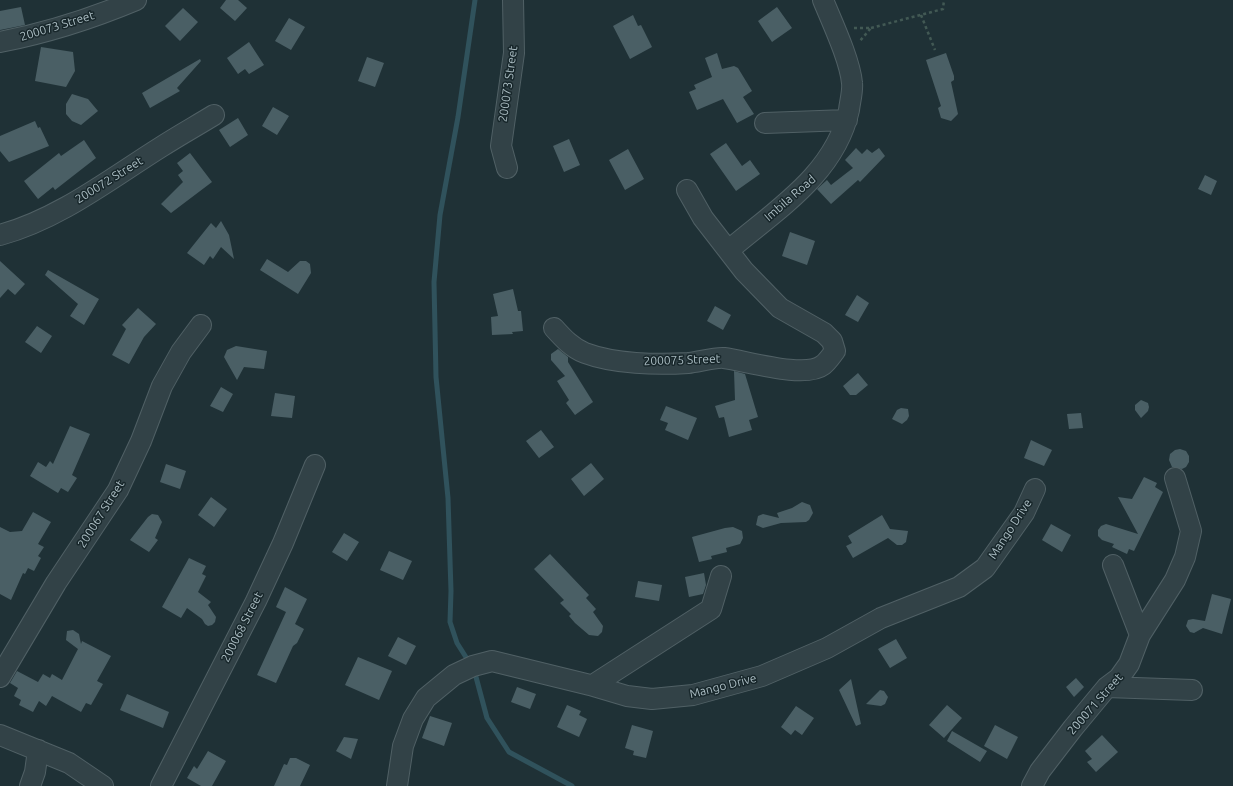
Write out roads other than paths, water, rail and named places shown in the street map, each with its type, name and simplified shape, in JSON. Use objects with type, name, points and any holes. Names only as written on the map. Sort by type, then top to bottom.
[{"type":"street","name":"200073 Street","points":[[0,42],[69,23],[136,0]]},
{"type":"street","name":"200073 Street","points":[[507,168],[501,146],[514,53],[513,0]]},
{"type":"street","name":"Imbila Road","points":[[729,250],[799,192],[816,175],[834,147],[846,120],[852,83],[847,59],[823,0]]},
{"type":"street","name":"200072 Street","points":[[0,235],[23,229],[75,202],[161,146],[214,115]]},
{"type":"street","points":[[765,123],[846,120]]},
{"type":"street","points":[[686,190],[703,218],[729,250]]},
{"type":"street","name":"200075 Street","points":[[554,328],[567,342],[584,353],[637,362],[686,363],[723,358],[772,367],[810,370],[822,366],[835,351],[832,341],[824,333],[799,320],[775,303],[744,271],[729,250]]},
{"type":"street","name":"200067 Street","points":[[0,677],[56,583],[118,490],[162,386],[181,352],[201,325]]},
{"type":"street","name":"200068 Street","points":[[161,786],[256,601],[283,543],[315,465]]},
{"type":"street","name":"200071 Street","points":[[1032,786],[1040,771],[1106,687],[1119,678],[1129,664],[1140,635],[1175,580],[1185,557],[1191,531],[1175,478]]},
{"type":"street","name":"Mango Drive","points":[[397,786],[403,746],[413,719],[426,698],[454,675],[472,666],[492,661],[593,685],[627,696],[652,699],[693,695],[762,676],[827,648],[881,618],[959,587],[985,568],[1024,513],[1035,489]]},
{"type":"street","points":[[1113,565],[1140,635]]},
{"type":"street","points":[[593,685],[711,609],[721,576]]},
{"type":"street","points":[[1106,687],[1192,690]]},
{"type":"street","points":[[0,735],[69,763],[103,786]]},
{"type":"street","points":[[30,786],[35,772],[38,750]]},
{"type":"waterway","points":[[469,662],[457,643],[450,622],[451,591],[448,498],[436,377],[434,282],[440,215],[458,117],[475,0]]},
{"type":"waterway","points":[[476,677],[487,718],[509,752],[572,786]]}]
